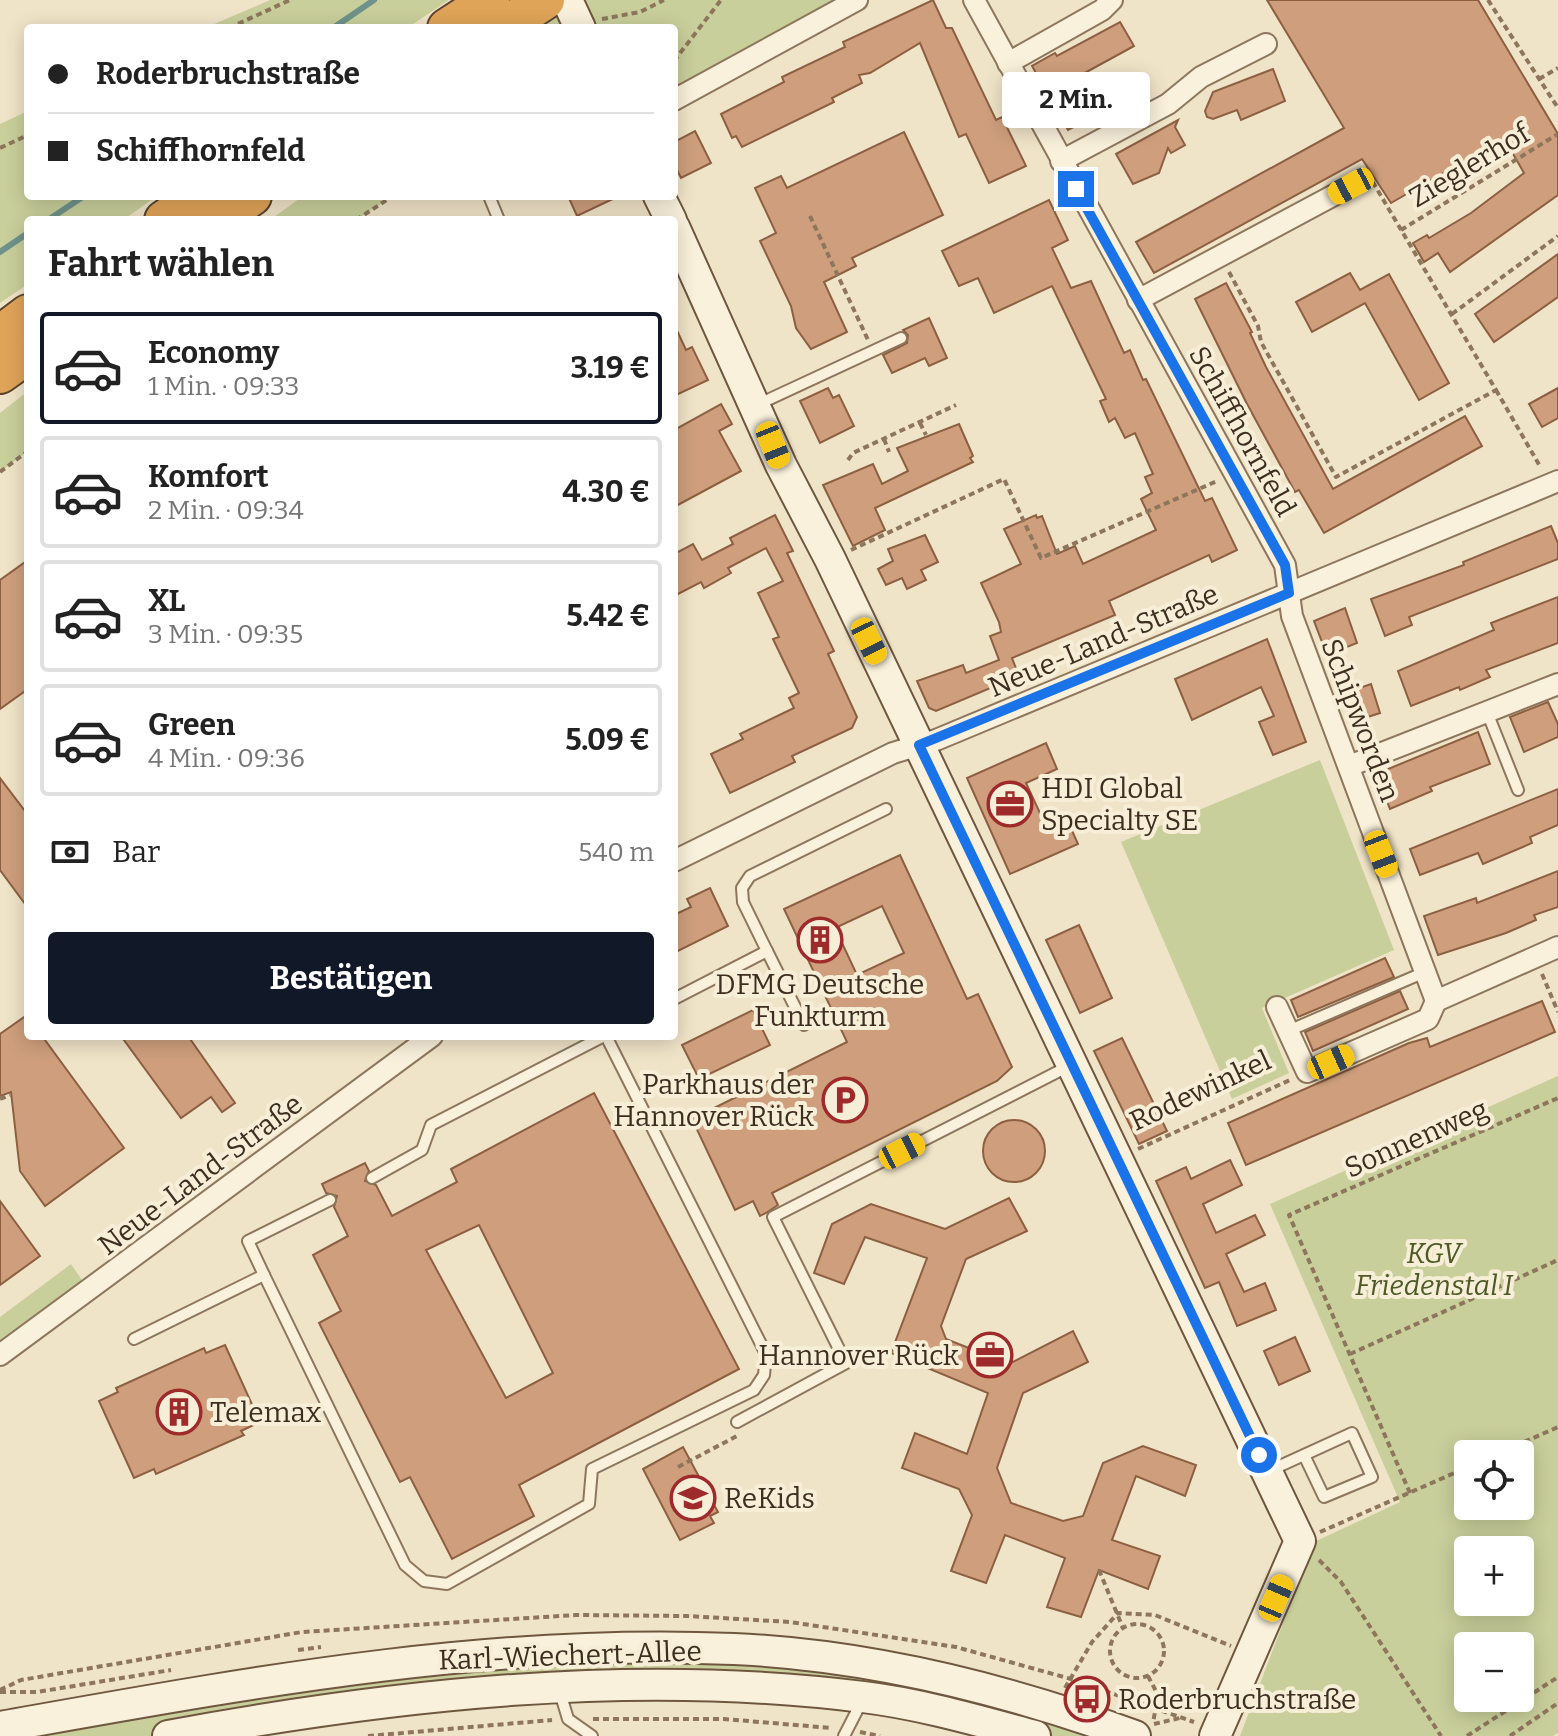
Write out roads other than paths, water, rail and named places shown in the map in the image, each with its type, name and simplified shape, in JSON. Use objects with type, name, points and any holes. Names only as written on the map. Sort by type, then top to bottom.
[{"type":"highway","points":[[453,24],[490,0]]},
{"type":"highway","points":[[508,24],[545,0]]},
{"type":"highway","points":[[170,216],[193,200]]},
{"type":"highway","points":[[223,216],[246,200]]},
{"type":"highway","points":[[8,361],[24,323]]},
{"type":"main road","points":[[567,0],[586,24]]},
{"type":"main road","points":[[678,236],[757,405],[781,465],[830,559],[1300,1541],[1215,1736]]},
{"type":"main road","name":"Karl-Wiechert-Allee","points":[[0,1727],[221,1687],[349,1668],[525,1651],[636,1647],[736,1649],[864,1663],[1024,1698],[1144,1730]]},
{"type":"main road","name":"Karl-Wiechert-Allee","points":[[168,1736],[348,1705],[559,1687],[728,1687],[864,1697],[955,1714],[1035,1736]]},
{"type":"street","points":[[678,98],[857,0]]},
{"type":"street","name":"Schiffhornfeld","points":[[974,0],[1232,474],[1285,565],[1289,593]]},
{"type":"street","points":[[1008,63],[1102,10],[1112,0]]},
{"type":"street","points":[[1061,161],[1168,104],[1201,77],[1266,44]]},
{"type":"street","points":[[1138,300],[1351,186]]},
{"type":"street","name":"Neue-Land-Straße","points":[[678,859],[893,753],[1555,489]]},
{"type":"street","name":"Schipworden","points":[[1289,593],[1292,616],[1436,1001]]},
{"type":"street","points":[[1349,766],[1558,684]]},
{"type":"street","points":[[1436,1001],[1558,947]]},
{"type":"street","name":"Rodewinkel","points":[[1277,1007],[1307,1072],[1428,1019],[1436,1001]]},
{"type":"street","name":"Neue-Land-Straße","points":[[0,1355],[427,1040]]},
{"type":"lane","points":[[757,405],[901,338]]},
{"type":"lane","points":[[1487,712],[1518,790]]},
{"type":"lane","points":[[804,1025],[743,902],[742,888],[750,876],[886,809]]},
{"type":"lane","points":[[678,997],[767,951]]},
{"type":"lane","points":[[1288,1031],[1425,972]]},
{"type":"lane","points":[[372,1178],[422,1150],[431,1125],[597,1040]]},
{"type":"lane","points":[[330,1200],[248,1241],[405,1565],[424,1581],[447,1584],[589,1504],[592,1469],[754,1390],[764,1375],[766,1354],[607,1040]]},
{"type":"lane","points":[[737,1422],[846,1363],[773,1217],[1072,1064]]},
{"type":"lane","points":[[134,1339],[264,1275]]},
{"type":"lane","points":[[1267,1472],[1304,1455],[1352,1433],[1372,1477],[1324,1497],[1304,1455]]},
{"type":"lane","points":[[559,1687],[568,1719],[592,1736]]},
{"type":"lane","points":[[846,1733],[864,1697]]},
{"type":"waterway","points":[[339,24],[374,0]]},
{"type":"waterway","points":[[54,216],[78,200]]},
{"type":"waterway","points":[[0,252],[24,236]]},
{"type":"place","name":"HDI Global Specialty SE","points":[[1010,804]]},
{"type":"place","name":"DFMG Deutsche Funkturm","points":[[820,940]]},
{"type":"place","name":"Parkhaus der Hannover Rück","points":[[845,1100]]},
{"type":"place","name":"Hannover Rück","points":[[990,1355]]},
{"type":"place","name":"Telemax","points":[[179,1412]]},
{"type":"place","name":"ReKids","points":[[693,1498]]},
{"type":"place","name":"Roderbruchstraße","points":[[1087,1699]]},
{"type":"park label","name":"KGV Friedenstal I","points":[[1434,1269]]}]
